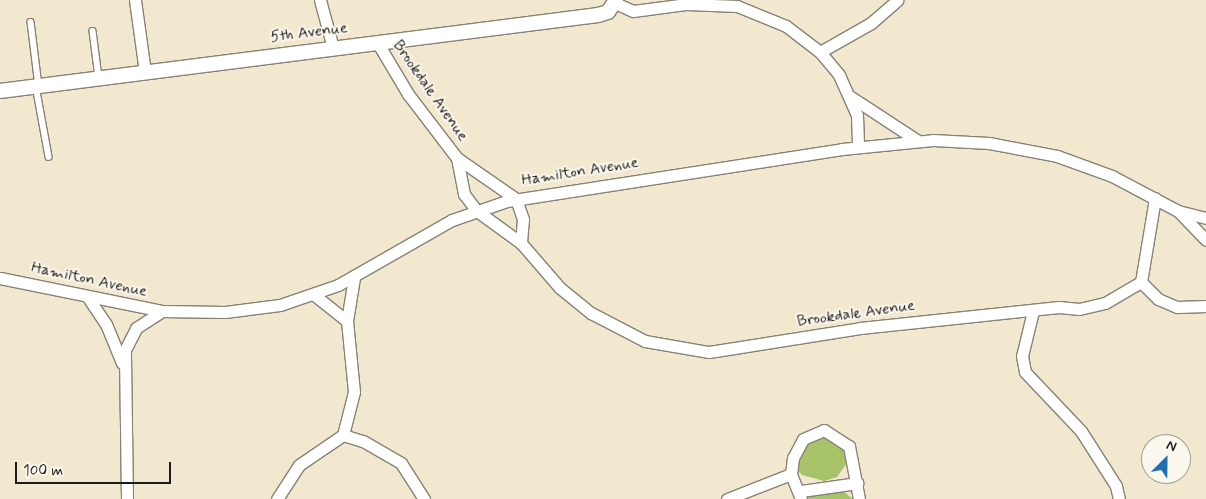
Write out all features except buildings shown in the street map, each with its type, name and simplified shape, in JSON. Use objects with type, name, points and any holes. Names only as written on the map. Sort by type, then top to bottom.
[{"type":"street","points":[[135,0],[145,72]]},
{"type":"street","points":[[320,0],[333,48]]},
{"type":"street","points":[[820,52],[871,23],[897,0]]},
{"type":"street","points":[[615,2],[633,11],[686,4],[737,6],[786,26],[820,52],[851,96],[859,124],[858,147]]},
{"type":"street","name":"5th Avenue","points":[[0,91],[598,15],[615,2]]},
{"type":"street","name":"Brookdale Avenue","points":[[377,42],[408,94],[458,158],[516,199]]},
{"type":"street","points":[[851,96],[918,141]]},
{"type":"street","name":"Hamilton Avenue","points":[[0,278],[89,299],[162,311],[225,312],[280,305],[354,278],[452,220],[516,199],[858,147],[918,141],[1021,147],[1102,172],[1178,211],[1206,218]]},
{"type":"street","name":"Brookdale Avenue","points":[[458,158],[464,194],[476,211],[521,244],[560,288],[591,313],[645,341],[676,349],[709,352],[860,328],[1105,303],[1141,282]]},
{"type":"street","points":[[1155,198],[1141,282],[1158,299],[1177,307],[1206,306]]},
{"type":"street","points":[[516,199],[522,218],[521,244]]},
{"type":"street","name":"Hamilton Avenue","points":[[1178,211],[1206,240]]},
{"type":"street","points":[[277,499],[299,465],[344,435],[354,376],[347,321],[354,278]]},
{"type":"street","points":[[313,294],[347,321]]},
{"type":"street","points":[[89,299],[106,324],[123,367]]},
{"type":"street","points":[[128,499],[123,367],[130,335],[162,311]]},
{"type":"street","points":[[1033,311],[1022,356],[1025,372],[1081,431],[1116,486],[1119,499]]},
{"type":"street","points":[[857,482],[801,495],[791,474],[802,440],[824,430],[849,446],[857,482],[859,499]]},
{"type":"street","points":[[344,435],[363,441],[401,463],[424,499]]},
{"type":"street","points":[[727,499],[791,474]]},
{"type":"lane","points":[[31,22],[37,86],[49,157]]},
{"type":"lane","points":[[93,31],[99,78]]},
{"type":"green space","points":[[820,436],[842,444],[849,460],[837,477],[824,481],[802,475],[796,468],[804,448]]},
{"type":"green space","points":[[843,491],[853,499],[806,499],[815,493]]}]
